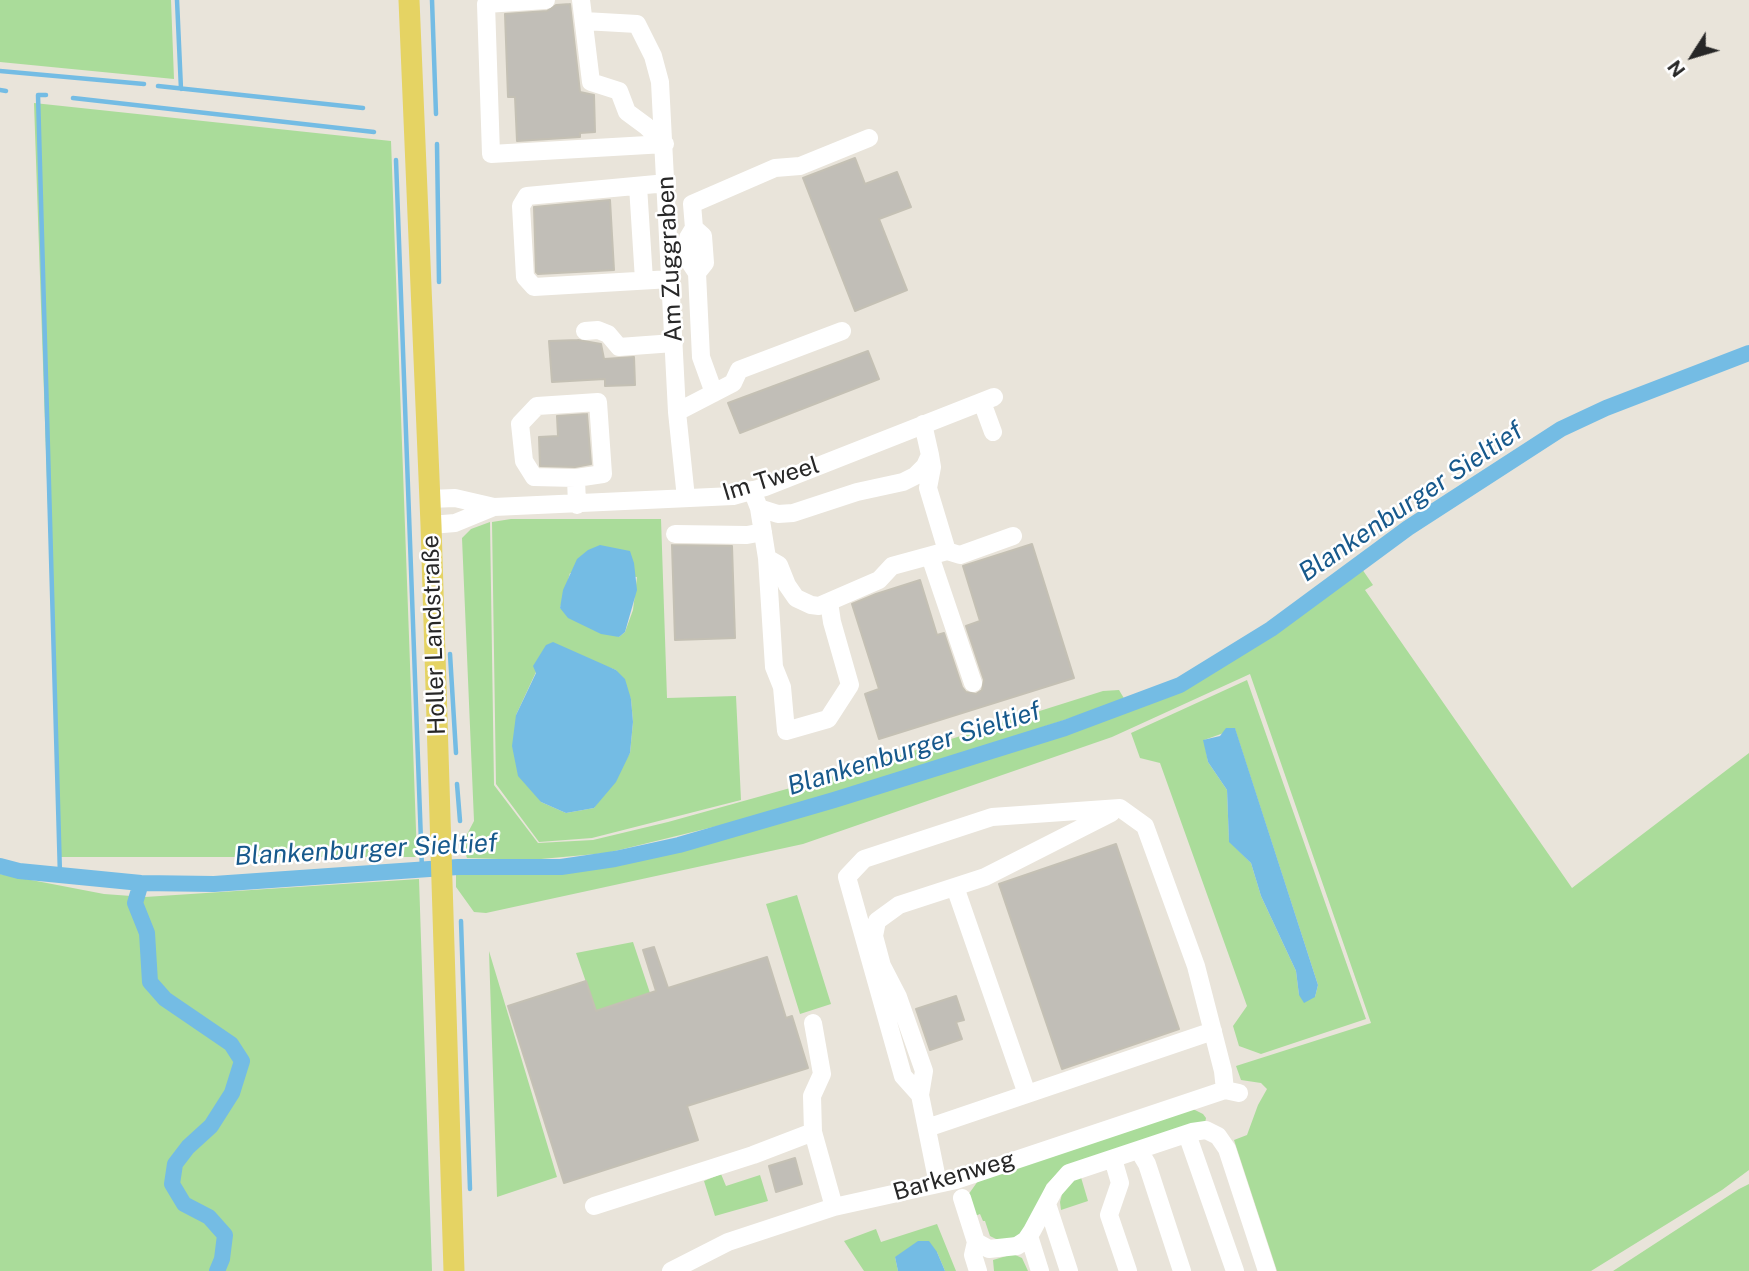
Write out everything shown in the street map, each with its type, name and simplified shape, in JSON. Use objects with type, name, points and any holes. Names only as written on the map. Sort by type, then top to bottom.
[{"type":"main road","name":"Holler Landstraße","points":[[409,0],[431,525],[454,1271]]},
{"type":"street","points":[[546,0],[486,4],[491,154],[665,144]]},
{"type":"street","points":[[581,0],[591,82],[620,91],[627,112],[665,144]]},
{"type":"street","name":"Am Zuggraben","points":[[584,21],[637,24],[653,56],[660,82],[677,412],[686,498]]},
{"type":"street","points":[[714,393],[701,357],[697,273],[691,264],[688,238],[694,228],[692,204],[775,168],[800,166],[869,138]]},
{"type":"street","points":[[667,184],[527,196],[521,206],[525,277],[534,287],[671,279]]},
{"type":"street","points":[[638,186],[644,281]]},
{"type":"street","points":[[584,331],[598,330],[608,334],[619,347],[674,343]]},
{"type":"street","points":[[677,412],[733,383],[739,370],[842,331]]},
{"type":"street","name":"Im Tweel","points":[[430,499],[455,498],[495,508],[733,496],[988,399],[993,432]]},
{"type":"street","points":[[598,402],[603,474],[576,478],[534,477],[524,461],[520,424],[537,406],[598,402]]},
{"type":"street","points":[[923,424],[932,467],[928,488],[939,553],[973,683]]},
{"type":"street","points":[[760,508],[778,514],[793,513],[858,492],[903,482],[915,476],[925,466],[930,455]]},
{"type":"street","points":[[576,478],[577,505]]},
{"type":"street","points":[[752,490],[760,508],[767,558],[774,667],[782,687],[786,732],[828,719],[850,685],[829,602]]},
{"type":"street","name":"Im Tweel","points":[[431,525],[455,523],[495,508]]},
{"type":"street","points":[[675,534],[762,532]]},
{"type":"street","points":[[767,558],[779,565],[796,598],[811,605],[829,602],[879,580],[892,566],[939,553],[960,555],[1013,536]]},
{"type":"street","points":[[938,1184],[920,1095],[924,1071],[898,997],[882,966],[874,936],[877,921],[900,905],[985,877],[1120,808]]},
{"type":"street","points":[[920,1095],[903,1076],[847,877],[864,859],[992,817],[1120,808],[1145,826],[1196,966],[1213,1031],[927,1128]]},
{"type":"street","points":[[955,887],[1027,1094]]},
{"type":"street","points":[[813,1023],[822,1074],[812,1097],[813,1132],[834,1207]]},
{"type":"street","name":"Barkenweg","points":[[671,1271],[728,1241],[834,1207],[938,1184],[1232,1092],[1223,1071],[1213,1031]]},
{"type":"street","points":[[976,1242],[989,1249],[1017,1246],[1029,1236],[1065,1176],[1198,1130],[1212,1132],[1227,1149],[1267,1271]]},
{"type":"street","points":[[594,1206],[753,1155],[813,1132]]},
{"type":"street","points":[[1187,1134],[1235,1271]]},
{"type":"street","points":[[1137,1152],[1147,1164],[1182,1271]]},
{"type":"street","points":[[1113,1159],[1120,1183],[1110,1216],[1128,1271]]},
{"type":"street","points":[[962,1198],[976,1242],[973,1255],[978,1271]]},
{"type":"street","points":[[1047,1205],[1069,1271]]},
{"type":"street","points":[[1029,1236],[1040,1271]]},
{"type":"green space","points":[[0,0],[171,0],[174,79],[0,62]]},
{"type":"green space","points":[[34,103],[391,141],[417,857],[60,857]]},
{"type":"green space","points":[[511,519],[661,519],[667,698],[736,696],[741,800],[592,838],[539,842],[496,784],[492,522]],"holes":[[[570,573],[637,577],[633,610],[625,632],[619,637],[560,608]],[[594,662],[616,670],[631,699],[633,722],[630,753],[594,808],[566,813],[541,802],[516,715],[536,672]]]},
{"type":"green space","points":[[490,522],[494,785],[538,843],[593,840],[668,822],[837,775],[1103,691],[1119,690],[1125,700],[855,789],[607,853],[530,860],[467,858],[462,844],[474,821],[462,538],[471,529]]},
{"type":"green space","points":[[1362,569],[1373,585],[1365,590],[1572,888],[1749,753],[1749,1170],[1722,1190],[1591,1271],[1277,1271],[1234,1140],[1247,1135],[1267,1089],[1261,1083],[1241,1080],[1236,1066],[1371,1023],[1250,674],[1112,737],[803,844],[486,913],[474,912],[456,887],[456,869],[562,871],[647,856],[823,808],[982,759],[1179,691],[1270,637]]},
{"type":"green space","points":[[1247,680],[1366,1019],[1261,1054],[1239,1046],[1233,1026],[1247,1006],[1160,763],[1140,758],[1131,733]],"holes":[[[1235,729],[1318,985],[1315,997],[1299,995],[1296,971],[1261,896],[1251,863],[1229,841],[1227,790],[1208,762],[1204,740]]]},
{"type":"green space","points":[[0,874],[104,894],[145,897],[419,879],[432,1271],[0,1271]]},
{"type":"green space","points":[[797,895],[831,1004],[800,1014],[766,904]]},
{"type":"green space","points":[[633,942],[650,993],[596,1011],[576,953]]},
{"type":"green space","points":[[489,951],[557,1177],[497,1197]]},
{"type":"green space","points":[[1193,1109],[1203,1114],[1205,1123],[1060,1171],[1047,1184],[1030,1221],[1019,1235],[1010,1239],[996,1239],[990,1236],[980,1214],[975,1216],[968,1195],[978,1181]]},
{"type":"green space","points":[[721,1174],[726,1186],[760,1175],[768,1201],[715,1216],[704,1181]]},
{"type":"green space","points":[[1080,1174],[1088,1201],[1061,1210],[1063,1190]]},
{"type":"green space","points":[[1749,1184],[1749,1271],[1613,1271],[1739,1189]]},
{"type":"green space","points":[[937,1224],[956,1271],[945,1271],[937,1252],[895,1257],[898,1271],[864,1271],[844,1241],[876,1229],[881,1242]]},
{"type":"green space","points":[[1013,1254],[1022,1258],[1028,1271],[994,1271],[993,1260]]},
{"type":"water","points":[[600,545],[630,551],[634,563],[637,590],[625,632],[619,637],[601,634],[568,618],[560,608],[563,590],[577,559]]},
{"type":"water","points":[[553,642],[616,670],[625,679],[631,699],[633,722],[630,753],[616,782],[594,808],[566,813],[541,802],[518,776],[512,746],[516,715],[536,673],[533,666],[546,645]]},
{"type":"water","points":[[1226,728],[1235,728],[1318,985],[1315,997],[1304,1003],[1299,995],[1296,971],[1261,896],[1251,863],[1229,842],[1227,790],[1208,762],[1203,740],[1220,736]]},
{"type":"water","points":[[918,1241],[929,1241],[945,1271],[898,1271],[895,1257]]},
{"type":"building","points":[[570,4],[580,92],[594,95],[595,132],[580,133],[580,137],[517,141],[515,97],[508,97],[505,14],[547,11],[556,5]]},
{"type":"building","points":[[855,158],[865,184],[897,172],[911,207],[879,219],[907,290],[855,311],[803,178]]},
{"type":"building","points":[[610,200],[614,270],[536,272],[534,207]]},
{"type":"building","points":[[578,340],[601,344],[604,359],[634,357],[635,385],[605,386],[605,379],[552,382],[549,341]]},
{"type":"building","points":[[868,351],[879,379],[740,433],[728,403]]},
{"type":"building","points":[[587,414],[591,464],[575,467],[540,466],[539,437],[558,436],[557,416]]},
{"type":"building","points":[[1032,544],[1074,678],[879,739],[865,694],[879,689],[852,604],[920,580],[937,635],[944,633],[962,687],[966,692],[976,694],[982,690],[984,680],[966,626],[980,621],[963,566]]},
{"type":"building","points":[[672,545],[732,546],[735,638],[675,640]]},
{"type":"building","points":[[1116,844],[1179,1029],[1062,1069],[999,884]]},
{"type":"building","points":[[654,947],[668,988],[767,957],[786,1018],[792,1016],[808,1068],[687,1106],[698,1140],[564,1183],[508,1006],[586,981],[596,1011],[656,991],[643,950]]},
{"type":"building","points":[[956,996],[964,1020],[956,1022],[962,1039],[930,1050],[916,1009]]},
{"type":"building","points":[[795,1158],[802,1184],[776,1192],[769,1166]]},
{"type":"waterway","points":[[177,0],[181,89]]},
{"type":"waterway","points":[[432,0],[436,114]]},
{"type":"waterway","points":[[0,71],[144,84]]},
{"type":"waterway","points":[[158,86],[363,108]]},
{"type":"waterway","points":[[0,90],[6,91]]},
{"type":"waterway","points":[[46,95],[38,95],[60,875]]},
{"type":"waterway","points":[[73,98],[374,132]]},
{"type":"waterway","points":[[437,144],[439,282]]},
{"type":"waterway","points":[[396,160],[422,869]]},
{"type":"waterway","name":"Blankenburger Sieltief","points":[[0,866],[19,871],[141,883],[214,884],[458,867],[561,867],[679,845],[834,800],[1065,728],[1180,685],[1271,629],[1408,528],[1561,429],[1606,408],[1749,353]]},
{"type":"waterway","points":[[450,654],[456,753]]},
{"type":"waterway","points":[[457,784],[460,821]]},
{"type":"waterway","points":[[141,883],[135,903],[147,933],[150,982],[165,999],[231,1044],[242,1061],[232,1093],[211,1126],[188,1147],[175,1164],[172,1184],[184,1204],[209,1217],[225,1235],[222,1259],[217,1271]]},
{"type":"waterway","points":[[461,921],[470,1189]]}]
